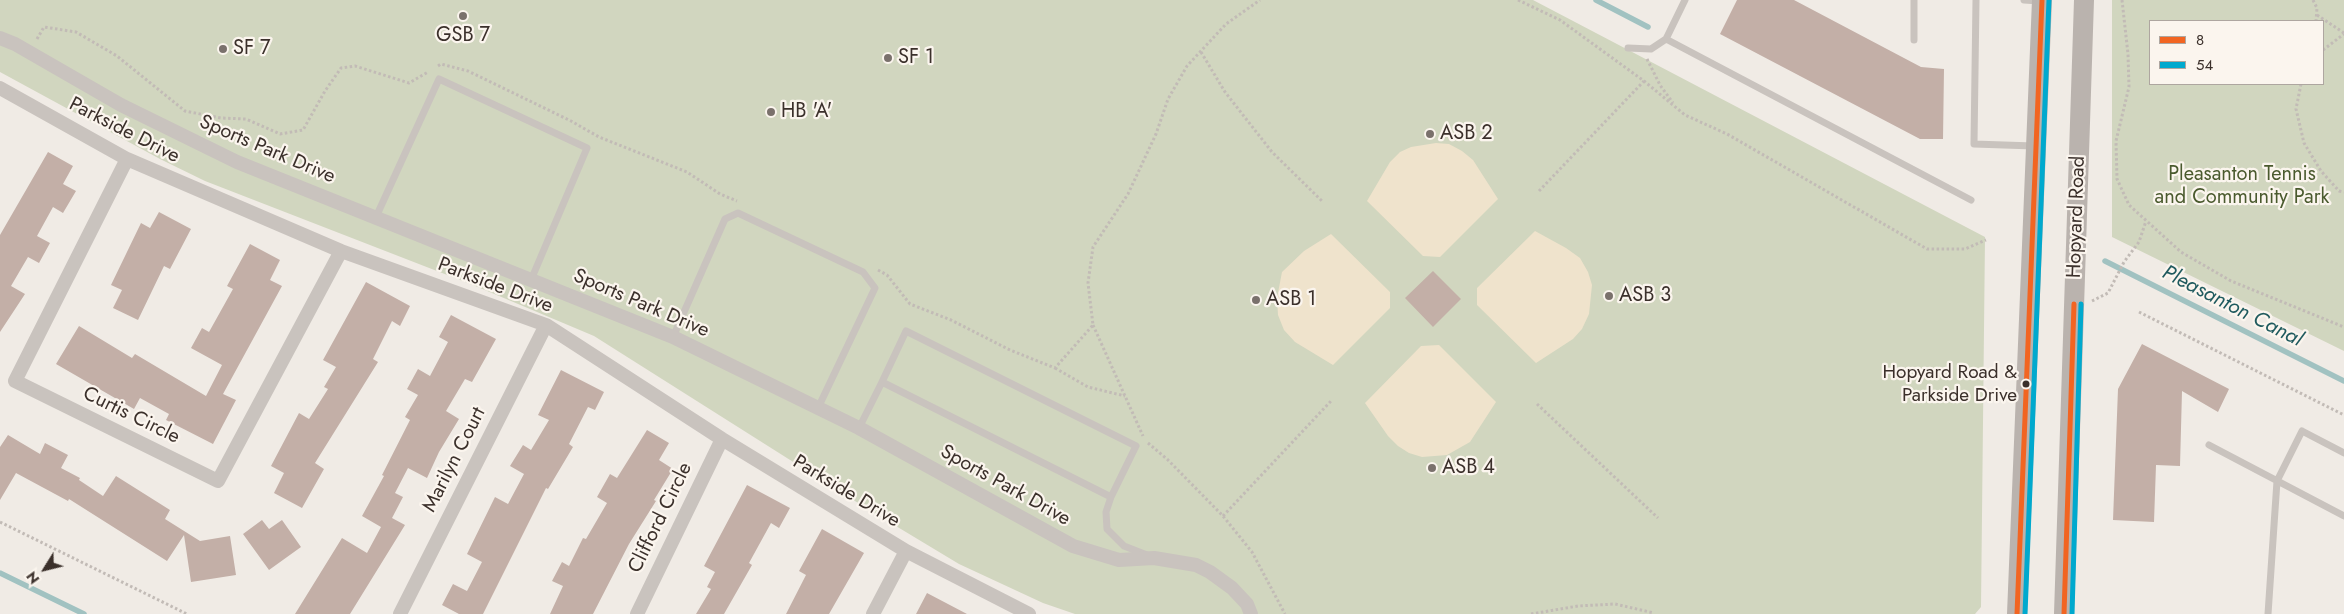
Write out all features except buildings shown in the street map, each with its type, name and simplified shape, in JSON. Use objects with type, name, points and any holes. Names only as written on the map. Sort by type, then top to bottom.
[{"type":"main road","points":[[2017,614],[2036,146],[2036,0]]},
{"type":"main road","name":"Hopyard Road","points":[[2064,614],[2084,0]]},
{"type":"street","name":"Sports Park Drive","points":[[0,38],[15,44],[121,105],[237,162],[376,216],[673,337],[859,428],[1073,546],[1119,560],[1154,558],[1196,566],[1210,572],[1237,593],[1247,604],[1251,614]]},
{"type":"street","name":"Parkside Drive","points":[[0,88],[127,159],[341,251],[546,325],[722,439],[906,551],[1029,614]]},
{"type":"street","name":"Curtis Circle","points":[[127,159],[15,381],[218,482],[341,251]]},
{"type":"street","name":"Marilyn Court","points":[[400,614],[546,325]]},
{"type":"street","name":"Clifford Circle","points":[[637,614],[722,439]]},
{"type":"street","points":[[873,614],[906,551]]},
{"type":"lane","points":[[1628,48],[1651,49],[1666,39],[1685,0]]},
{"type":"lane","points":[[1914,0],[1914,40]]},
{"type":"lane","points":[[1976,0],[1974,144],[2036,146]]},
{"type":"lane","points":[[1666,39],[1971,200]]},
{"type":"lane","points":[[376,216],[439,78],[587,148],[531,280]]},
{"type":"lane","points":[[673,337],[725,219],[738,213],[863,272],[875,288],[818,408]]},
{"type":"lane","points":[[859,428],[906,331],[1136,446],[1110,497],[1106,512],[1106,529],[1124,546],[1154,558]]},
{"type":"lane","points":[[882,382],[1110,497]]},
{"type":"lane","points":[[2268,614],[2277,481],[2302,431],[2344,453]]},
{"type":"lane","points":[[2209,445],[2344,516]]},
{"type":"path","points":[[1260,0],[1226,24],[1187,66],[1168,99],[1156,134],[1128,194],[1092,247],[1088,282],[1093,325],[1145,440],[1168,460],[1223,516],[1252,552],[1285,614]]},
{"type":"path","points":[[1518,0],[1560,20],[1644,81],[1685,115],[1728,134],[1927,249],[1965,249],[1986,240]]},
{"type":"path","points":[[2122,0],[2128,54],[2129,87],[2116,141],[2117,179],[2129,205],[2181,252],[2230,281],[2344,327]]},
{"type":"path","points":[[2312,0],[2318,8],[2316,20]]},
{"type":"path","points":[[2317,15],[2344,33],[2324,49]]},
{"type":"path","points":[[29,36],[36,40],[44,27],[76,32],[117,56],[185,111],[221,118],[246,119],[280,134],[303,130],[325,91],[341,68],[355,66],[409,83],[441,64],[468,71],[599,137],[688,172],[720,194],[745,205]]},
{"type":"path","points":[[1643,49],[1660,85],[1676,108]]},
{"type":"path","points":[[1201,52],[1225,92],[1272,152],[1323,202]]},
{"type":"path","points":[[1538,192],[1644,81]]},
{"type":"path","points":[[2302,85],[2296,109],[2304,143],[2321,172],[2339,191],[2344,192]]},
{"type":"path","points":[[2108,293],[2124,262],[2139,242],[2146,221]]},
{"type":"path","points":[[870,267],[887,275],[910,304],[951,320],[1010,350],[1055,368],[1088,387],[1126,396]]},
{"type":"path","points":[[2139,312],[2344,415]]},
{"type":"path","points":[[1055,368],[1093,325]]},
{"type":"path","points":[[1223,516],[1331,401]]},
{"type":"path","points":[[1537,404],[1658,518]]},
{"type":"path","points":[[0,522],[187,614]]},
{"type":"path","points":[[1531,614],[1578,606],[1615,604],[1654,612]]},
{"type":"green space","points":[[0,0],[1533,0],[1985,237],[1981,607],[1975,614],[1075,614],[1043,603],[959,564],[866,508],[594,336],[473,285],[205,181],[160,159],[0,72]]},
{"type":"green space","name":"Pleasanton Tennis and Community Park","points":[[2112,0],[2344,0],[2344,351],[2112,237]]},
{"type":"sand","points":[[1436,143],[1449,144],[1473,160],[1498,199],[1440,257],[1423,256],[1367,201],[1390,162],[1400,152],[1411,147]]},
{"type":"sand","points":[[1535,231],[1580,258],[1588,272],[1592,285],[1589,314],[1582,329],[1573,339],[1536,363],[1477,305],[1477,288]]},
{"type":"sand","points":[[1331,234],[1390,292],[1390,308],[1333,365],[1295,342],[1284,330],[1278,315],[1277,298],[1282,272],[1304,251]]},
{"type":"sand","points":[[1439,345],[1496,402],[1470,442],[1447,455],[1422,457],[1409,453],[1398,446],[1388,436],[1365,403],[1421,346]]},
{"type":"waterway","name":"Pleasanton Canal","points":[[1596,0],[1648,27]]},
{"type":"waterway","name":"Pleasanton Canal","points":[[2105,261],[2344,381]]},
{"type":"waterway","points":[[0,573],[84,614]]},
{"type":"transit line","name":"8","points":[[2017,614],[2042,0]]},
{"type":"transit line","name":"54","points":[[2025,614],[2049,0]]},
{"type":"transit line","name":"8","points":[[2064,614],[2074,304]]},
{"type":"transit line","name":"54","points":[[2072,614],[2081,304]]},
{"type":"place","name":"GSB 7","points":[[463,16]]},
{"type":"place","name":"SF 7","points":[[223,49]]},
{"type":"place","name":"SF 1","points":[[888,58]]},
{"type":"place","name":"HB 'A'","points":[[771,112]]},
{"type":"place","name":"ASB 2","points":[[1430,134]]},
{"type":"place","name":"ASB 3","points":[[1609,296]]},
{"type":"place","name":"ASB 1","points":[[1256,300]]},
{"type":"place","name":"Hopyard Road & Parkside Drive","points":[[2026,384]]},
{"type":"place","name":"ASB 4","points":[[1432,468]]}]
